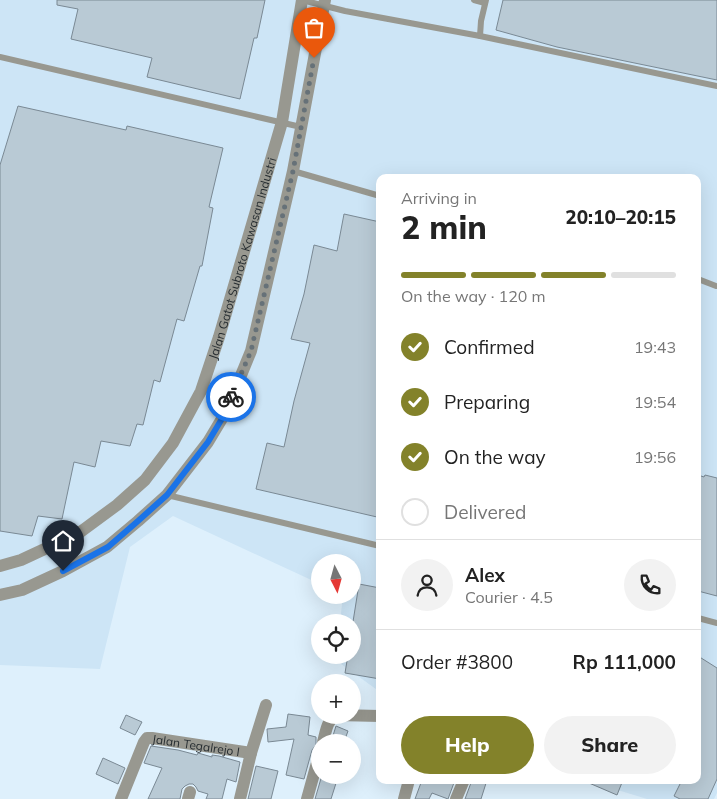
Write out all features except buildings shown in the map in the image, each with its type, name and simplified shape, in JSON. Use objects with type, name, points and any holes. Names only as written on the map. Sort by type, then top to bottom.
[{"type":"street","name":"Jalan Gatot Subroto Kawasan Industri","points":[[0,566],[21,560],[79,533],[117,505],[145,480],[173,443],[201,391],[282,122],[302,0]]},
{"type":"street","name":"Jalan Gatot Subroto Kawasan Industri","points":[[0,596],[22,590],[108,547],[167,495],[208,442],[226,412],[251,351],[293,171],[324,3]]},
{"type":"street","name":"Jalan Tegalrejo I","points":[[240,799],[266,705]]},
{"type":"street","points":[[325,734],[329,720],[337,715],[376,716]]},
{"type":"street","name":"Jalan Tegalrejo I","points":[[121,799],[147,738],[252,753]]},
{"type":"street","points":[[306,799],[311,782]]},
{"type":"street","points":[[404,799],[408,784]]},
{"type":"street","points":[[456,799],[462,784]]},
{"type":"lane","points":[[302,0],[324,3],[717,86]]},
{"type":"lane","points":[[474,0],[486,1],[481,21],[480,36]]},
{"type":"lane","points":[[0,57],[301,127]]},
{"type":"lane","points":[[293,171],[376,195]]},
{"type":"lane","points":[[701,280],[716,286]]},
{"type":"lane","points":[[167,495],[376,545]]},
{"type":"lane","points":[[701,619],[717,623]]},
{"type":"shaded area","points":[[0,0],[717,0],[717,793],[714,799],[647,799],[598,784],[701,784],[701,174],[376,174],[376,689],[361,678],[361,674],[355,674],[341,664],[361,664],[361,614],[341,614],[342,604],[361,604],[361,554],[311,554],[311,580],[173,516],[130,547],[100,669],[0,665]]},
{"type":"way so far","points":[[231,397],[251,351],[293,171],[314,58]]},
{"type":"route","points":[[63,571],[108,547],[167,495],[208,442],[226,412],[231,397]]}]
